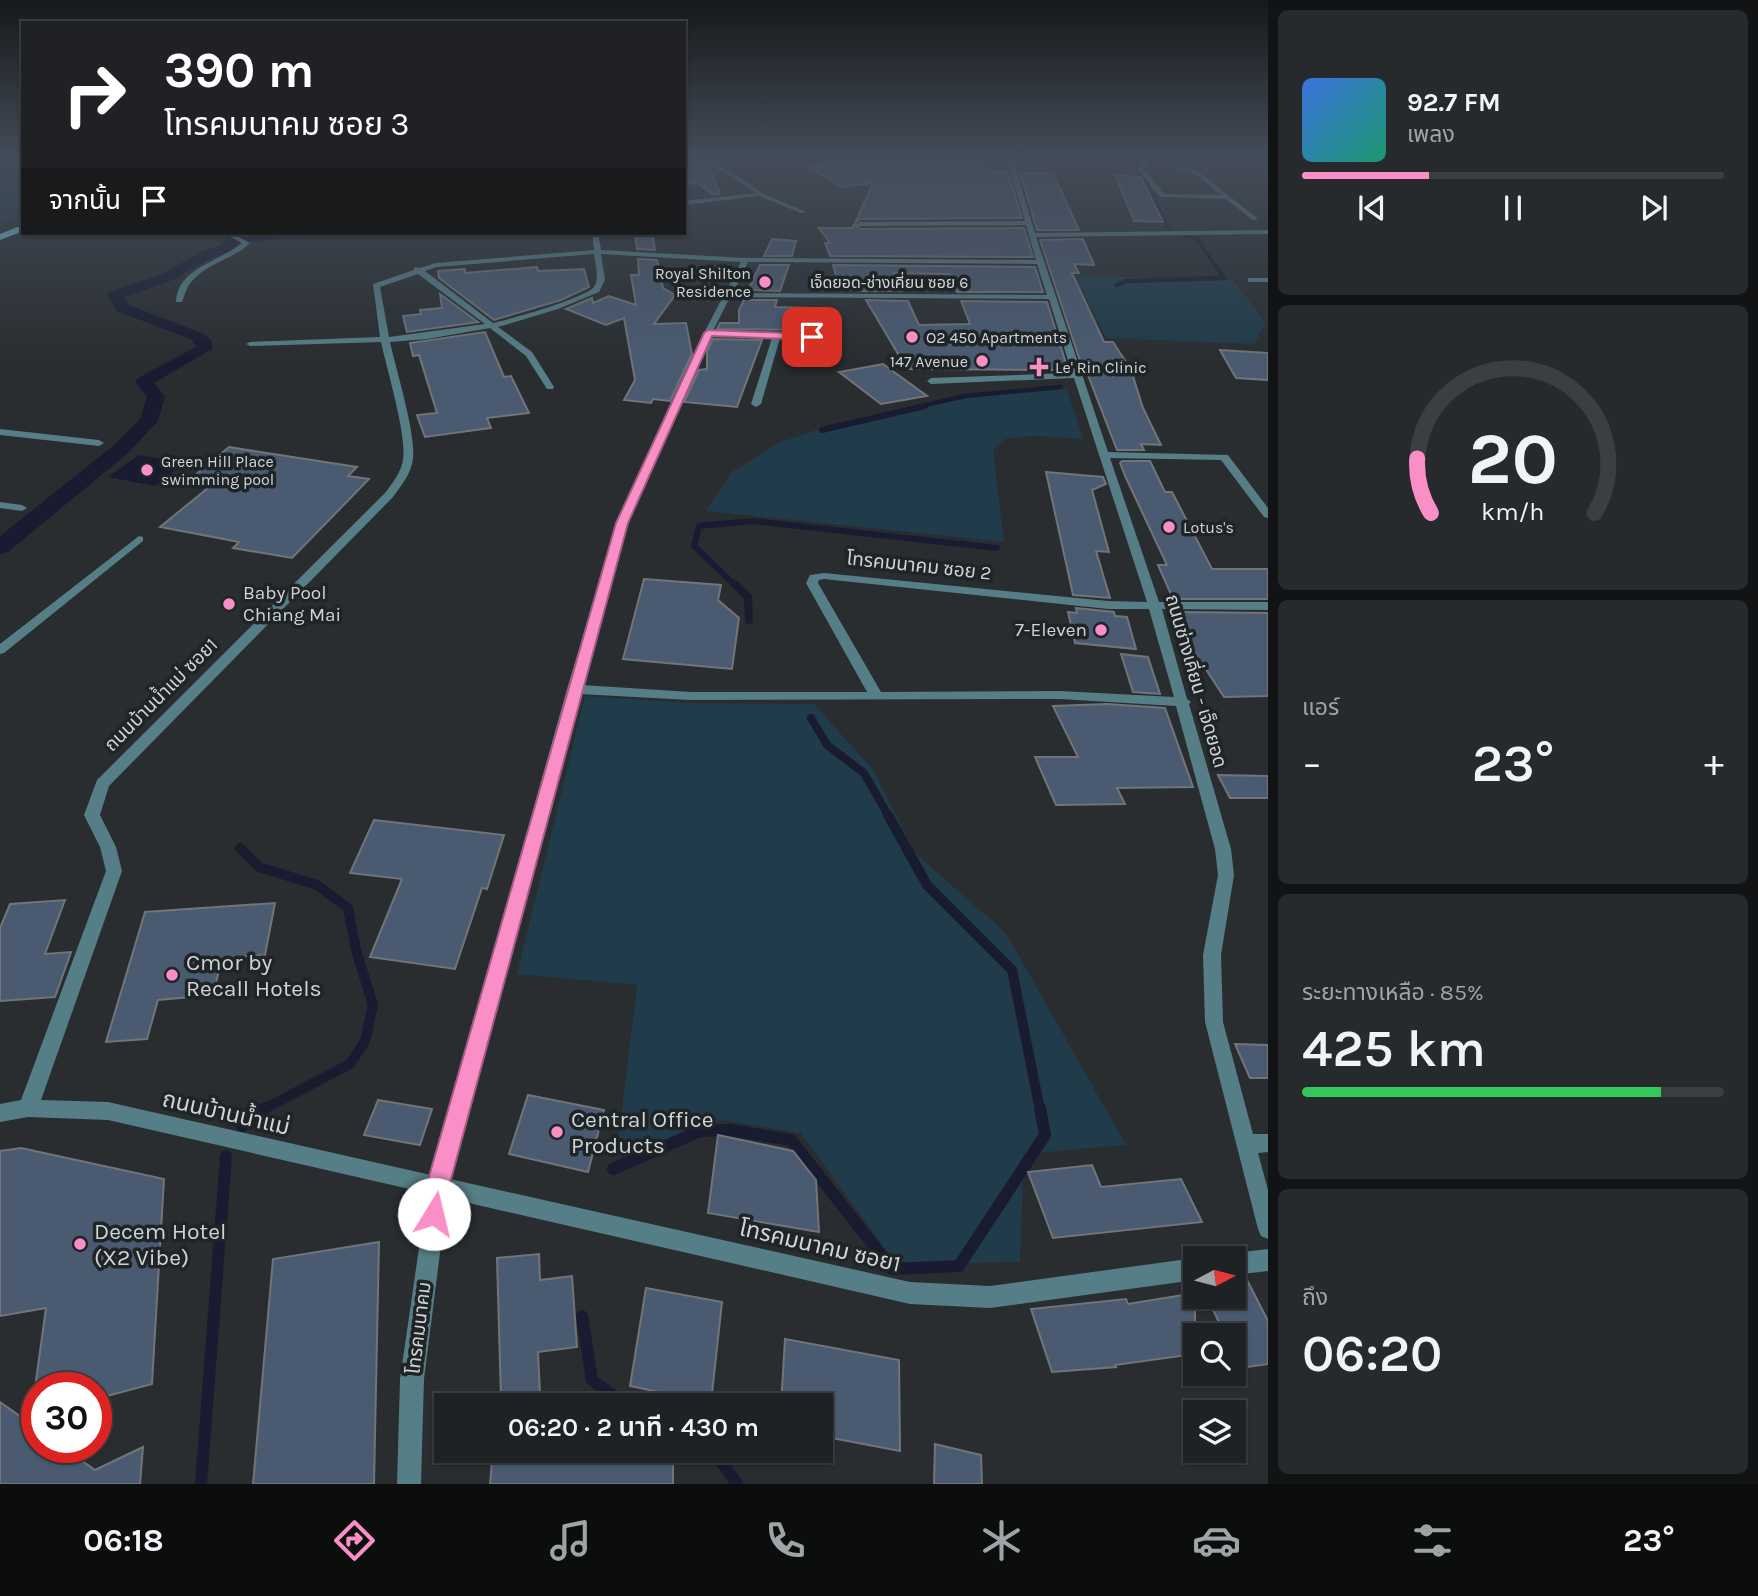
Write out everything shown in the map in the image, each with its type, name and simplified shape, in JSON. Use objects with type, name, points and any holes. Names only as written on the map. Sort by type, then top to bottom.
[{"type":"main road","points":[[0,237],[21,229]]},
{"type":"street","points":[[903,225],[1268,232]]},
{"type":"street","name":"ถนนช่างเคี่ยน - เจ็ดยอด","points":[[1029,225],[1155,607],[1184,702],[1223,849],[1226,875],[1212,955],[1214,1022],[1268,1229]]},
{"type":"street","points":[[179,300],[181,288],[195,273],[247,243],[232,235]]},
{"type":"street","points":[[250,344],[385,340],[496,327],[516,322],[596,290],[601,280],[595,235]]},
{"type":"street","name":"ถนนบ้านน้ำแม่ ซอย1","points":[[28,1108],[114,871],[108,848],[92,815],[102,784],[380,505],[400,481],[408,460],[407,438],[376,286],[417,269],[456,262],[597,252],[746,260],[1040,262]]},
{"type":"street","name":"โทรคมนาคม","points":[[409,1484],[412,1379],[438,1187],[574,689],[622,523],[708,333],[746,260]]},
{"type":"street","points":[[417,269],[529,354],[550,387]]},
{"type":"street","points":[[1251,279],[1268,280]]},
{"type":"street","name":"เจ็ดยอด-ช่างเคี่ยน ซอย 6","points":[[726,295],[1052,297]]},
{"type":"street","points":[[708,333],[812,337]]},
{"type":"street","points":[[756,404],[777,336]]},
{"type":"street","points":[[931,381],[1078,375]]},
{"type":"street","points":[[0,432],[99,443]]},
{"type":"street","points":[[1105,455],[1224,457],[1268,514]]},
{"type":"street","points":[[0,505],[22,508]]},
{"type":"street","points":[[0,650],[139,539]]},
{"type":"street","name":"โทรคมนาคม ซอย 2","points":[[876,695],[812,583],[814,577],[1108,605],[1155,607]]},
{"type":"street","points":[[1155,607],[1268,606]]},
{"type":"street","points":[[574,689],[690,696],[1042,694],[1121,696],[1184,702]]},
{"type":"street","name":"ถนนบ้านน้ำแม่","points":[[0,1113],[28,1108],[108,1111],[438,1187]]},
{"type":"street","points":[[1245,1144],[1268,1143]]},
{"type":"street","name":"โทรคมนาคม ซอย1","points":[[438,1187],[910,1293],[990,1297],[1183,1271]]},
{"type":"street","points":[[1246,1263],[1268,1260]]},
{"type":"shaded area","points":[[1075,275],[1233,280],[1266,323],[1254,344],[1106,338]]},
{"type":"shaded area","points":[[1067,389],[1083,439],[1034,436],[1005,439],[993,450],[1004,542],[706,511],[732,472],[780,442],[829,426],[980,393]]},
{"type":"shaded area","name":"Green Hill Place swimming pool","points":[[139,455],[185,463],[155,486],[108,477]]},
{"type":"shaded area","points":[[585,696],[690,703],[814,704],[875,772],[914,852],[1006,933],[1126,1145],[1024,1154],[1020,1262],[896,1264],[801,1133],[721,1120],[616,1158],[637,985],[517,974]]},
{"type":"building","points":[[857,225],[860,229],[1024,228],[1033,257],[830,256],[825,243],[830,243],[819,228],[852,228]]},
{"type":"building","points":[[1036,225],[1077,225],[1079,230],[1037,230]]},
{"type":"building","points":[[635,235],[652,235],[655,250],[637,249]]},
{"type":"building","points":[[772,239],[796,241],[792,256],[764,256]]},
{"type":"building","points":[[1083,239],[1094,265],[1074,264],[1079,273],[1072,273],[1104,342],[1113,342],[1131,370],[1143,408],[1161,445],[1141,444],[1144,450],[1117,450],[1086,370],[1083,370],[1040,240]]},
{"type":"building","points":[[638,259],[657,260],[663,288],[675,295],[654,324],[686,323],[692,354],[670,401],[653,399],[651,403],[624,400],[635,380],[624,318],[606,325],[566,309],[592,298],[593,303],[609,296],[636,305],[631,275],[639,275]]},
{"type":"building","points":[[760,265],[789,265],[780,291],[748,290]]},
{"type":"building","points":[[833,265],[1035,267],[1043,292],[957,292],[949,274],[894,273],[903,291],[835,288],[837,279]]},
{"type":"building","points":[[537,267],[538,271],[584,269],[589,287],[561,300],[494,320],[439,278],[438,271],[465,269],[465,273]]},
{"type":"building","points":[[440,294],[478,322],[407,332],[403,316],[421,314],[420,310],[442,308]]},
{"type":"building","points":[[744,300],[777,300],[775,307],[813,308],[818,330],[717,329],[720,323],[739,323],[739,310]]},
{"type":"building","points":[[866,300],[908,301],[919,325],[970,324],[961,301],[1047,302],[1068,370],[907,369]]},
{"type":"building","points":[[485,332],[504,377],[511,376],[529,413],[487,418],[491,428],[425,437],[417,415],[437,413],[419,355],[413,356],[410,343]]},
{"type":"building","points":[[713,339],[762,340],[737,407],[684,402],[699,370],[707,369],[707,351]]},
{"type":"building","points":[[1220,350],[1268,353],[1268,380],[1236,378]]},
{"type":"building","name":"147 Avenue","points":[[883,364],[927,396],[881,404],[839,372]]},
{"type":"building","points":[[229,447],[357,467],[348,476],[369,479],[292,558],[233,548],[239,542],[160,527],[219,479],[195,475]]},
{"type":"building","points":[[1150,461],[1165,492],[1172,492],[1212,569],[1268,569],[1268,599],[1173,599],[1158,565],[1167,565],[1126,478],[1120,463]]},
{"type":"building","points":[[1046,472],[1103,477],[1106,484],[1092,490],[1109,552],[1096,551],[1110,598],[1073,595]]},
{"type":"building","points":[[644,579],[721,585],[718,600],[739,618],[732,669],[623,659]]},
{"type":"building","name":"7-Eleven","points":[[1076,608],[1114,612],[1115,616],[1127,617],[1136,649],[1075,643],[1068,612],[1077,613]]},
{"type":"building","points":[[1178,612],[1268,613],[1268,696],[1224,697],[1171,616],[1180,616]]},
{"type":"building","points":[[1121,654],[1148,657],[1160,694],[1133,692]]},
{"type":"building","points":[[1107,704],[1165,708],[1193,787],[1117,788],[1125,804],[1056,805],[1035,757],[1078,757],[1053,706]]},
{"type":"building","points":[[1218,775],[1268,776],[1268,798],[1230,798]]},
{"type":"building","points":[[374,820],[504,835],[487,889],[482,888],[455,969],[370,957],[402,879],[350,873]]},
{"type":"building","points":[[65,900],[45,954],[71,952],[55,997],[0,1001],[0,928],[10,904]]},
{"type":"building","name":"Cmor by Recall Hotels","points":[[275,903],[265,955],[222,958],[213,995],[158,1000],[147,1039],[106,1042],[145,912]]},
{"type":"building","points":[[1235,1044],[1268,1045],[1268,1078],[1250,1078]]},
{"type":"building","name":"Central Office Products","points":[[528,1095],[604,1110],[588,1172],[509,1154]]},
{"type":"building","points":[[378,1100],[432,1109],[420,1145],[364,1135]]},
{"type":"building","points":[[718,1135],[793,1151],[816,1180],[819,1232],[708,1213]]},
{"type":"building","name":"Decem Hotel (X2 Vibe)","points":[[21,1148],[164,1179],[152,1384],[112,1395],[112,1372],[37,1372],[46,1308],[0,1316],[0,1151]]},
{"type":"building","points":[[1092,1165],[1101,1187],[1181,1179],[1202,1222],[1053,1238],[1028,1172]]},
{"type":"building","points":[[379,1242],[374,1484],[253,1484],[273,1259]]},
{"type":"building","points":[[539,1254],[540,1280],[572,1276],[577,1347],[538,1352],[540,1393],[501,1393],[497,1258]]},
{"type":"building","points":[[1246,1278],[1268,1321],[1268,1364],[1246,1367],[1246,1323],[1219,1323],[1213,1309],[1246,1309]]},
{"type":"building","points":[[646,1288],[722,1302],[712,1393],[663,1393],[630,1386]]},
{"type":"building","points":[[1183,1295],[1183,1309],[1195,1309],[1195,1323],[1183,1323],[1183,1356],[1115,1365],[1116,1367],[1052,1372],[1031,1309],[1126,1299],[1128,1304]]},
{"type":"building","points":[[785,1339],[899,1360],[900,1451],[833,1438],[833,1393],[782,1393]]},
{"type":"building","points":[[0,1402],[21,1417],[21,1463],[85,1463],[95,1470],[143,1447],[140,1484],[0,1484]]},
{"type":"building","points":[[935,1444],[981,1455],[982,1484],[934,1484]]},
{"type":"building","points":[[492,1463],[673,1463],[673,1484],[490,1484]]},
{"type":"waterway","points":[[0,547],[120,450],[149,421],[156,397],[144,382],[204,349],[204,341],[198,337],[123,308],[115,295],[168,277],[207,254],[226,248],[234,239],[276,235]]},
{"type":"waterway","points":[[1183,235],[1197,239],[1216,267]]},
{"type":"waterway","points":[[1117,285],[1126,281],[1224,278],[1215,265]]},
{"type":"waterway","points":[[917,407],[965,396],[1060,387]]},
{"type":"waterway","points":[[822,430],[925,406]]},
{"type":"waterway","points":[[737,587],[694,546],[699,526],[752,521],[997,548]]},
{"type":"waterway","points":[[736,585],[748,597],[749,620]]},
{"type":"waterway","points":[[811,718],[827,745],[864,773],[889,817]]},
{"type":"waterway","points":[[888,815],[927,885],[1012,970],[1040,1110]]},
{"type":"waterway","points":[[240,848],[259,867],[317,885],[348,908],[356,950],[373,1005],[365,1041],[350,1064],[263,1109]]},
{"type":"waterway","points":[[613,1169],[700,1131],[729,1130],[791,1140],[892,1269],[959,1266],[1045,1135],[1040,1108]]},
{"type":"waterway","points":[[242,1126],[263,1109]]},
{"type":"waterway","points":[[201,1484],[226,1156]]},
{"type":"waterway","points":[[582,1316],[592,1380],[610,1393]]},
{"type":"waterway","points":[[722,1463],[737,1484]]},
{"type":"place","name":"Royal Shilton Residence","points":[[765,282]]},
{"type":"place","name":"O2 450 Apartments","points":[[912,337]]},
{"type":"place","name":"147 Avenue","points":[[982,361]]},
{"type":"place","name":"Le' Rin Clinic","points":[[1039,367]]},
{"type":"place","name":"Green Hill Place swimming pool","points":[[147,470]]},
{"type":"place","name":"Lotus's","points":[[1169,527]]},
{"type":"place","name":"Baby Pool Chiang Mai","points":[[229,604]]},
{"type":"place","name":"7-Eleven","points":[[1101,630]]},
{"type":"place","name":"Cmor by Recall Hotels","points":[[172,975]]},
{"type":"place","name":"Central Office Products","points":[[557,1132]]},
{"type":"place","name":"Decem Hotel (X2 Vibe)","points":[[80,1244]]},
{"type":"route","points":[[434,1214],[438,1187],[622,523],[708,333],[812,337]]}]
